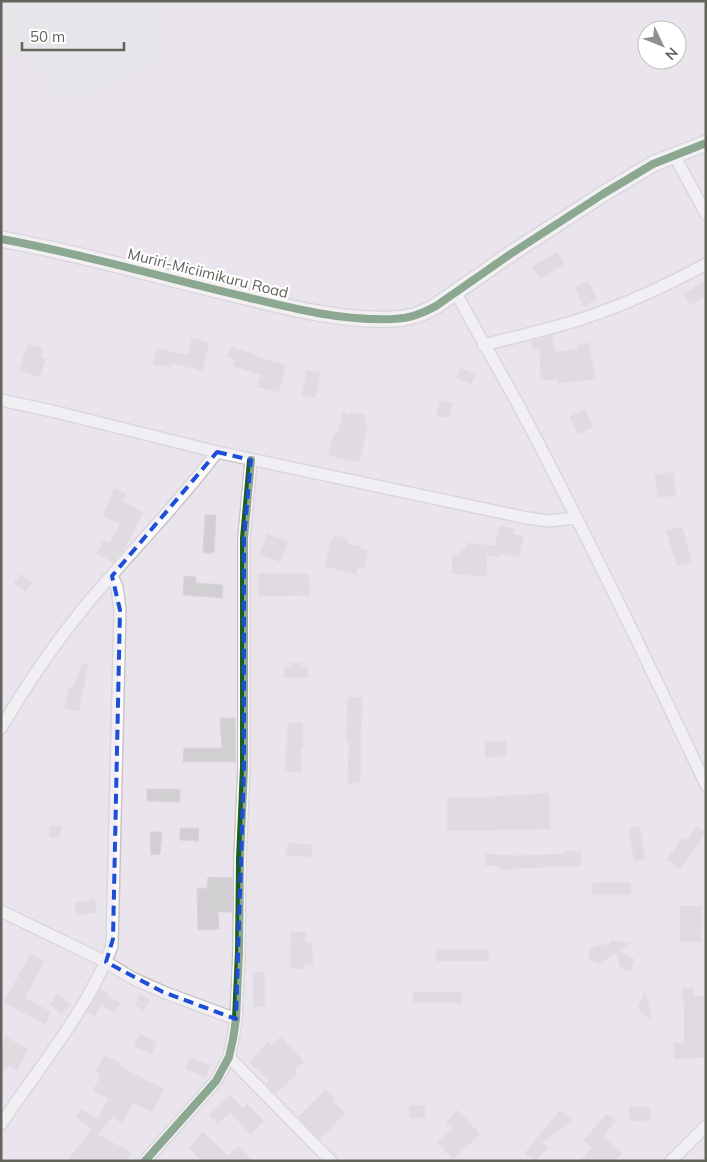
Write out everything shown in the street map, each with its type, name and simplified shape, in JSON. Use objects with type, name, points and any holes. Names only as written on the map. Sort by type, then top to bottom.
[{"type":"street","name":"Muriri-Miciimikuru Road","points":[[1,239],[36,244],[192,285],[320,314],[378,319],[410,317],[423,313],[456,293],[512,252],[653,164],[706,143]]},
{"type":"street","points":[[674,155],[706,214]]},
{"type":"street","points":[[483,345],[559,326],[595,313],[654,289],[706,264]]},
{"type":"street","points":[[456,293],[483,345],[529,423],[656,679],[706,785]]},
{"type":"street","points":[[1,400],[251,460],[526,518],[550,521],[576,518]]},
{"type":"street","points":[[1,728],[74,620],[163,519],[217,452]]},
{"type":"street","points":[[145,1161],[206,1094],[225,1067],[229,1057],[236,1019],[244,767],[244,538],[251,460]]},
{"type":"street","points":[[1,1124],[88,996],[106,962],[113,939],[120,610],[117,587],[112,576]]},
{"type":"street","points":[[1,911],[106,962],[132,978],[163,992],[236,1019]]},
{"type":"street","points":[[229,1057],[325,1159]]},
{"type":"street","points":[[671,1161],[706,1126]]},
{"type":"highlighted area","points":[[217,452],[251,460],[244,538],[244,767],[236,1019],[163,992],[106,962],[113,939],[120,610],[112,576]]},
{"type":"building","points":[[557,252],[564,264],[540,279],[532,267]]},
{"type":"building","points":[[588,281],[597,299],[584,306],[575,288]]},
{"type":"building","points":[[706,281],[706,296],[690,305],[683,294]]},
{"type":"building","points":[[552,335],[555,352],[578,349],[577,345],[589,343],[595,379],[558,383],[558,379],[541,380],[540,348],[533,349],[532,341]]},
{"type":"building","points":[[192,338],[209,343],[202,371],[172,363],[171,367],[153,364],[157,349],[188,355]]},
{"type":"building","points":[[28,344],[43,348],[40,357],[45,359],[40,377],[19,370]]},
{"type":"building","points":[[231,347],[256,355],[256,357],[286,365],[279,392],[257,387],[261,375],[233,366],[235,360],[227,357]]},
{"type":"building","points":[[461,368],[476,375],[471,384],[456,377]]},
{"type":"building","points":[[307,370],[321,373],[315,398],[302,395]]},
{"type":"building","points":[[440,400],[453,403],[449,418],[436,415]]},
{"type":"building","points":[[585,409],[593,427],[578,434],[570,417]]},
{"type":"building","points":[[351,412],[366,415],[364,424],[368,425],[359,462],[328,455],[334,433],[338,434],[343,413],[350,415]]},
{"type":"building","points":[[673,472],[676,495],[658,498],[655,475]]},
{"type":"building","points":[[114,488],[126,493],[123,501],[143,513],[123,551],[113,562],[97,554],[103,541],[109,544],[120,524],[103,516]]},
{"type":"building","points":[[205,515],[216,515],[214,553],[203,553]]},
{"type":"building","points":[[500,526],[514,529],[513,534],[524,537],[519,557],[501,554],[498,557],[487,555],[486,576],[452,574],[453,555],[460,555],[460,549],[466,549],[467,543],[495,546]]},
{"type":"building","points":[[682,527],[692,562],[677,566],[666,531]]},
{"type":"building","points":[[267,534],[288,541],[281,562],[260,555]]},
{"type":"building","points":[[335,536],[348,538],[347,544],[360,546],[362,550],[368,551],[364,568],[358,567],[356,574],[325,566],[331,540]]},
{"type":"building","points":[[20,574],[32,582],[26,591],[14,583]]},
{"type":"building","points":[[258,574],[309,574],[310,595],[258,596]]},
{"type":"building","points":[[184,576],[196,577],[196,583],[223,585],[222,598],[183,595]]},
{"type":"building","points":[[291,663],[301,663],[301,667],[308,667],[308,678],[284,678],[284,667],[291,667]]},
{"type":"building","points":[[82,664],[88,665],[79,711],[64,708],[69,687],[73,688]]},
{"type":"building","points":[[348,697],[362,698],[360,782],[348,785],[349,742],[346,742]]},
{"type":"building","points":[[220,718],[235,718],[236,762],[183,762],[184,748],[222,748]]},
{"type":"building","points":[[303,722],[301,772],[285,772],[288,723]]},
{"type":"building","points":[[485,741],[506,741],[506,756],[485,757]]},
{"type":"building","points":[[147,789],[180,789],[180,802],[147,801]]},
{"type":"building","points":[[549,793],[550,829],[447,831],[448,797],[490,797]]},
{"type":"building","points":[[49,826],[61,826],[60,837],[49,837]]},
{"type":"building","points":[[640,827],[645,859],[634,861],[629,828]]},
{"type":"building","points":[[697,827],[706,833],[680,869],[667,859],[683,838],[687,841]]},
{"type":"building","points":[[180,828],[199,828],[198,841],[180,840]]},
{"type":"building","points":[[150,832],[162,832],[160,854],[151,855]]},
{"type":"building","points":[[288,843],[312,845],[311,857],[286,855]]},
{"type":"building","points":[[581,851],[581,866],[514,868],[513,870],[485,865],[486,854],[518,856],[564,854],[564,852]]},
{"type":"building","points":[[208,877],[232,878],[232,912],[218,912],[219,929],[198,930],[197,889],[207,888]]},
{"type":"building","points":[[631,882],[631,895],[592,895],[592,883]]},
{"type":"building","points":[[94,899],[97,912],[77,916],[75,903]]},
{"type":"building","points":[[680,906],[702,906],[701,942],[680,942]]},
{"type":"building","points":[[291,932],[306,932],[305,943],[311,943],[313,964],[304,964],[303,969],[290,968]]},
{"type":"building","points":[[610,941],[632,942],[620,951],[633,958],[634,963],[630,970],[621,968],[616,953],[598,964],[590,960],[588,955],[590,949],[610,944]]},
{"type":"building","points":[[437,950],[489,950],[489,961],[436,961]]},
{"type":"building","points":[[30,954],[44,961],[25,998],[51,1012],[45,1024],[4,1003]]},
{"type":"building","points":[[264,972],[265,1006],[253,1007],[253,973]]},
{"type":"building","points":[[100,989],[120,1003],[115,1012],[101,1005],[95,1016],[87,1012]]},
{"type":"building","points":[[682,989],[694,989],[694,997],[706,996],[706,1057],[674,1059],[674,1043],[684,1042],[684,1001],[682,1001]]},
{"type":"building","points":[[413,992],[462,992],[462,1003],[413,1003]]},
{"type":"building","points":[[645,992],[649,1006],[651,1020],[638,1008]]},
{"type":"building","points":[[58,994],[70,1005],[61,1014],[50,1004]]},
{"type":"building","points":[[140,994],[150,999],[144,1010],[135,1005]]},
{"type":"building","points":[[140,1034],[157,1042],[151,1054],[134,1046]]},
{"type":"building","points":[[6,1037],[28,1049],[17,1070],[9,1065],[1,1077],[1,1047]]},
{"type":"building","points":[[281,1037],[304,1062],[294,1070],[297,1073],[276,1094],[266,1084],[269,1081],[249,1062],[268,1042],[271,1045]]},
{"type":"building","points":[[104,1055],[121,1063],[119,1066],[164,1089],[152,1112],[133,1102],[122,1123],[112,1117],[98,1135],[131,1152],[126,1161],[67,1161],[92,1129],[76,1117],[82,1109],[97,1120],[109,1099],[93,1091],[101,1074],[96,1071]]},
{"type":"building","points":[[190,1058],[210,1065],[206,1077],[186,1069]]},
{"type":"building","points":[[325,1090],[334,1098],[332,1100],[345,1113],[320,1139],[298,1117]]},
{"type":"building","points":[[230,1095],[243,1108],[247,1104],[264,1121],[251,1134],[230,1112],[218,1124],[209,1115]]},
{"type":"building","points":[[409,1105],[425,1105],[425,1118],[409,1118]]},
{"type":"building","points":[[629,1107],[650,1107],[650,1120],[630,1121]]},
{"type":"building","points":[[457,1110],[480,1134],[453,1159],[437,1142],[452,1128],[446,1123]]},
{"type":"building","points":[[560,1110],[572,1120],[543,1142],[548,1147],[534,1161],[525,1153]]},
{"type":"building","points":[[607,1114],[616,1121],[603,1136],[622,1153],[614,1161],[580,1161],[592,1148],[583,1141]]},
{"type":"building","points":[[203,1132],[228,1156],[238,1146],[253,1161],[202,1161],[189,1148]]},
{"type":"taxiway","points":[[22,13],[46,33],[54,64],[61,75],[65,79],[81,81],[92,76],[93,62],[89,49],[74,24]]},
{"type":"runway","points":[[1,8],[119,34]]},
{"type":"cycle path","points":[[1,239],[93,259],[300,310],[356,318],[404,318],[420,314],[436,306],[512,253],[653,164],[706,143]]},
{"type":"cycle path","points":[[145,1161],[216,1081],[229,1057],[233,1039],[236,1019],[239,951],[244,767],[244,538],[251,460]]}]
